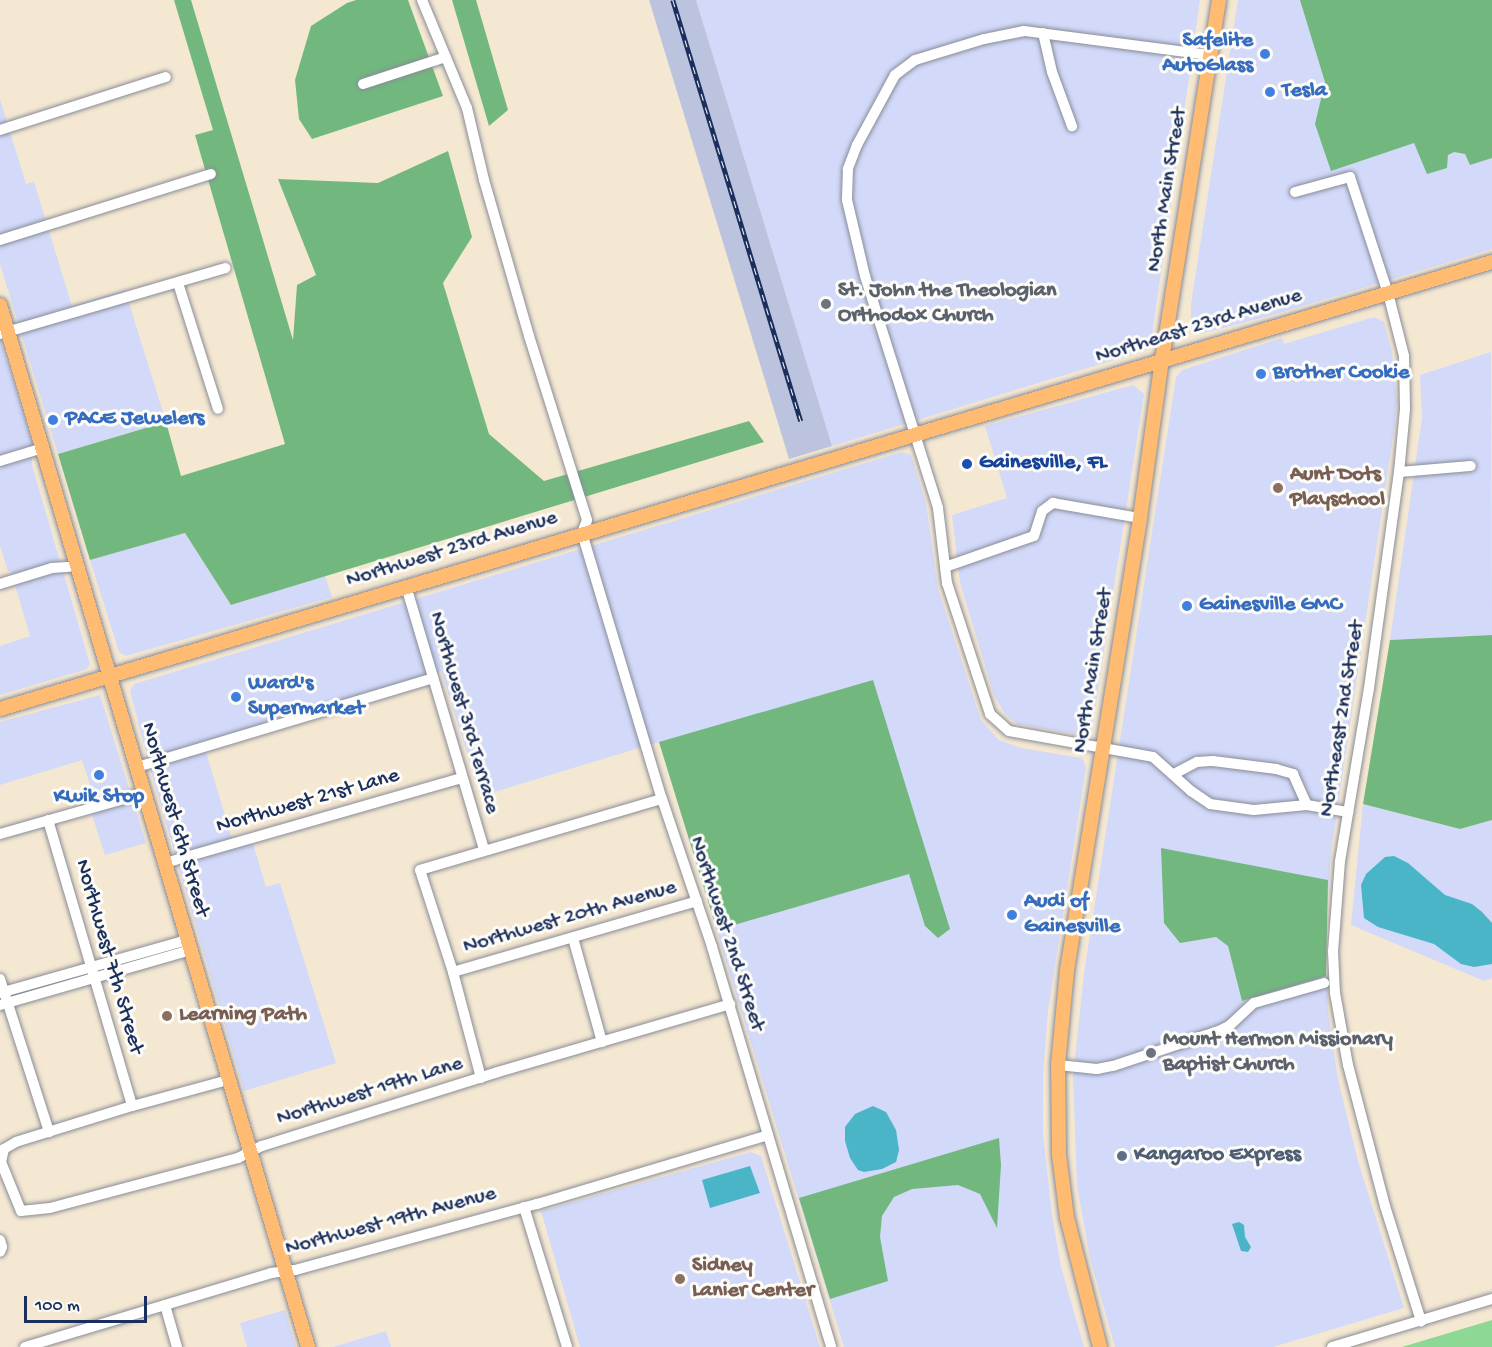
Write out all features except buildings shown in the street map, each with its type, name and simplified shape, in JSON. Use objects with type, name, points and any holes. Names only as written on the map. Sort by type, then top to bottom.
[{"type":"main road","name":"North Main Street","points":[[1100,1347],[1067,1218],[1059,1155],[1058,1065],[1066,970],[1140,518],[1218,0]]},
{"type":"main road","name":"Northeast 23rd Avenue","points":[[917,433],[1492,262]]},
{"type":"main road","name":"Northwest 6th Street","points":[[0,305],[4,333],[43,448],[79,566],[308,1347]]},
{"type":"main road","name":"Northwest 23rd Avenue","points":[[0,709],[917,433]]},
{"type":"street","name":"Northwest 2nd Street","points":[[422,0],[467,108],[529,336],[587,520],[582,533],[662,800],[730,1004],[831,1347]]},
{"type":"street","points":[[1209,55],[1024,31],[984,39],[915,60],[895,75],[857,146],[848,169],[847,200],[854,236],[917,433],[938,508],[947,583],[990,714],[1009,731],[1153,757],[1191,791],[1210,804],[1254,810],[1307,805],[1348,812]]},
{"type":"street","points":[[1042,33],[1052,72],[1072,126]]},
{"type":"street","points":[[363,84],[446,57]]},
{"type":"street","points":[[0,130],[166,77]]},
{"type":"street","points":[[0,240],[211,174]]},
{"type":"street","name":"Northeast 2nd Street","points":[[1295,192],[1350,177],[1388,293],[1404,356],[1399,472],[1368,699],[1335,902],[1335,993],[1348,1065],[1385,1206],[1420,1321]]},
{"type":"street","points":[[4,333],[226,268]]},
{"type":"street","points":[[178,283],[218,409]]},
{"type":"street","points":[[0,461],[43,448]]},
{"type":"street","points":[[1399,472],[1471,466]]},
{"type":"street","points":[[945,567],[1034,536],[1042,511],[1053,503],[1140,518]]},
{"type":"street","points":[[0,584],[52,568],[79,566]]},
{"type":"street","name":"Northwest 3rd Terrace","points":[[406,586],[484,850]]},
{"type":"street","points":[[137,767],[433,678]]},
{"type":"street","points":[[1174,774],[1197,762],[1213,761],[1276,769],[1293,774],[1307,805]]},
{"type":"street","name":"Northwest 21st Lane","points":[[165,863],[461,778]]},
{"type":"street","points":[[0,834],[145,793]]},
{"type":"street","points":[[481,1078],[453,972],[420,870],[662,800]]},
{"type":"street","name":"Northwest 7th Street","points":[[48,820],[132,1106]]},
{"type":"street","name":"Northwest 20th Avenue","points":[[453,972],[573,939],[697,901]]},
{"type":"street","points":[[573,939],[602,1042]]},
{"type":"street","points":[[3,999],[189,945]]},
{"type":"street","points":[[0,979],[3,999],[49,1132],[132,1106],[228,1080]]},
{"type":"street","points":[[1058,1065],[1097,1068],[1113,1066],[1219,1031],[1229,1026],[1254,1003],[1324,983]]},
{"type":"street","name":"Northwest 19th Lane","points":[[49,1132],[16,1142],[4,1149],[1,1162],[21,1211],[50,1208],[238,1158],[249,1152],[481,1078],[730,1004]]},
{"type":"street","name":"Northwest 19th Avenue","points":[[25,1347],[271,1273],[285,1272],[524,1207],[768,1135]]},
{"type":"street","points":[[524,1207],[567,1347]]},
{"type":"street","points":[[0,1240],[2,1247],[0,1252]]},
{"type":"street","points":[[1332,1347],[1492,1299]]},
{"type":"street","points":[[165,1305],[177,1347]]},
{"type":"shaded area","points":[[649,0],[696,0],[832,446],[789,459]]},
{"type":"shaded area","points":[[696,0],[1200,0],[1150,349],[832,446]]},
{"type":"shaded area","points":[[1238,0],[1492,0],[1492,249],[1283,312],[1200,334],[1191,328],[1191,304]]},
{"type":"shaded area","points":[[0,99],[26,184],[34,182],[72,306],[125,290],[166,422],[58,454],[0,264]]},
{"type":"shaded area","points":[[1374,317],[1384,322],[1392,352],[1397,403],[1331,852],[1325,940],[1328,1011],[1338,1079],[1358,1161],[1404,1308],[1273,1347],[1115,1347],[1090,1258],[1077,1186],[1073,1077],[1084,974],[1176,377],[1182,370],[1282,338],[1284,344]]},
{"type":"shaded area","points":[[0,338],[32,441],[32,465],[90,664],[87,669],[0,695],[0,646],[30,636],[11,571],[8,571],[0,546]]},
{"type":"shaded area","points":[[1491,352],[1492,635],[1390,640],[1422,418],[1420,375]]},
{"type":"shaded area","points":[[1133,385],[1144,394],[1092,728],[1089,733],[1081,735],[1017,724],[1005,714],[994,695],[960,583],[952,515],[1007,498],[985,426]]},
{"type":"shaded area","points":[[902,452],[911,455],[926,503],[938,589],[981,720],[999,740],[1021,748],[1082,758],[1086,767],[1048,1011],[1043,1075],[1043,1134],[1052,1215],[1061,1267],[1084,1347],[844,1347],[659,742],[481,796],[441,671],[203,742],[232,839],[253,844],[266,887],[280,883],[336,1063],[244,1091],[152,775],[130,691],[134,684]]},
{"type":"shaded area","points":[[185,533],[231,605],[325,576],[332,597],[126,656],[119,652],[90,560]]},
{"type":"shaded area","points":[[100,695],[146,843],[105,855],[93,818],[94,797],[82,760],[0,785],[0,722]]},
{"type":"shaded area","points":[[1363,804],[1460,829],[1492,820],[1492,978],[1484,981],[1351,925]]},
{"type":"shaded area","name":"Sidney Lanier Center","points":[[751,1152],[761,1156],[820,1347],[580,1347],[541,1211]]},
{"type":"shaded area","points":[[285,1310],[296,1347],[247,1347],[240,1323]]},
{"type":"shaded area","points":[[386,1331],[391,1347],[333,1347]]},
{"type":"green space","points":[[174,0],[191,0],[293,340],[297,285],[316,275],[278,179],[378,183],[448,151],[472,237],[443,283],[489,434],[544,481],[749,421],[764,442],[231,605],[185,533],[90,560],[58,454],[166,422],[181,476],[285,444],[195,135],[213,130]]},
{"type":"green space","points":[[356,0],[408,0],[443,96],[312,139],[299,119],[295,80],[311,26],[347,3]]},
{"type":"green space","points":[[452,0],[476,0],[508,110],[489,126]]},
{"type":"green space","points":[[1300,0],[1492,0],[1492,158],[1470,165],[1465,154],[1454,152],[1448,155],[1447,168],[1427,174],[1414,143],[1331,171],[1315,124],[1325,82]]},
{"type":"green space","points":[[1492,635],[1492,820],[1460,829],[1363,804],[1390,640]]},
{"type":"green space","points":[[873,680],[950,929],[938,938],[925,926],[909,874],[717,930],[659,742]]},
{"type":"green space","points":[[1161,848],[1328,880],[1326,976],[1242,1001],[1228,946],[1216,937],[1180,943],[1164,923]]},
{"type":"green space","points":[[999,1138],[1001,1165],[997,1228],[980,1194],[958,1185],[912,1189],[894,1197],[882,1216],[880,1237],[888,1281],[830,1299],[799,1198]]},
{"type":"green space","points":[[1492,1320],[1492,1347],[1402,1347]]},
{"type":"water","points":[[1394,856],[1408,863],[1445,895],[1472,904],[1492,923],[1492,964],[1474,967],[1461,964],[1434,944],[1378,927],[1364,918],[1361,885],[1366,874],[1385,857]]},
{"type":"water","points":[[873,1106],[886,1112],[896,1130],[899,1150],[896,1162],[882,1169],[864,1172],[858,1170],[850,1158],[845,1141],[845,1127],[855,1114]]},
{"type":"water","points":[[750,1166],[760,1193],[710,1208],[702,1180]]},
{"type":"water","points":[[1239,1222],[1244,1225],[1245,1237],[1251,1247],[1248,1252],[1241,1251],[1232,1224]]},
{"type":"railway","points":[[673,0],[801,421]]},
{"type":"place","name":"Safelite AutoGlass","points":[[1265,54]]},
{"type":"place","name":"Tesla","points":[[1270,92]]},
{"type":"place","name":"St. John the Theologian Orthodox Church","points":[[826,304]]},
{"type":"place","name":"Brother Cookie","points":[[1261,374]]},
{"type":"place","name":"PACE Jewelers","points":[[53,420]]},
{"type":"place","name":"Gainesville, FL","points":[[967,464]]},
{"type":"place","name":"Aunt Dots Playschool","points":[[1278,488]]},
{"type":"place","name":"Gainesville GMC","points":[[1187,606]]},
{"type":"place","name":"Ward's Supermarket","points":[[236,697]]},
{"type":"place","name":"Kwik Stop","points":[[99,775]]},
{"type":"place","name":"Audi of Gainesville","points":[[1012,915]]},
{"type":"place","name":"Learning Path","points":[[167,1016]]},
{"type":"place","name":"Mount Hermon Missionary Baptist Church","points":[[1151,1053]]},
{"type":"place","name":"Kangaroo Express","points":[[1122,1156]]},
{"type":"place","name":"Sidney Lanier Center","points":[[680,1279]]}]
